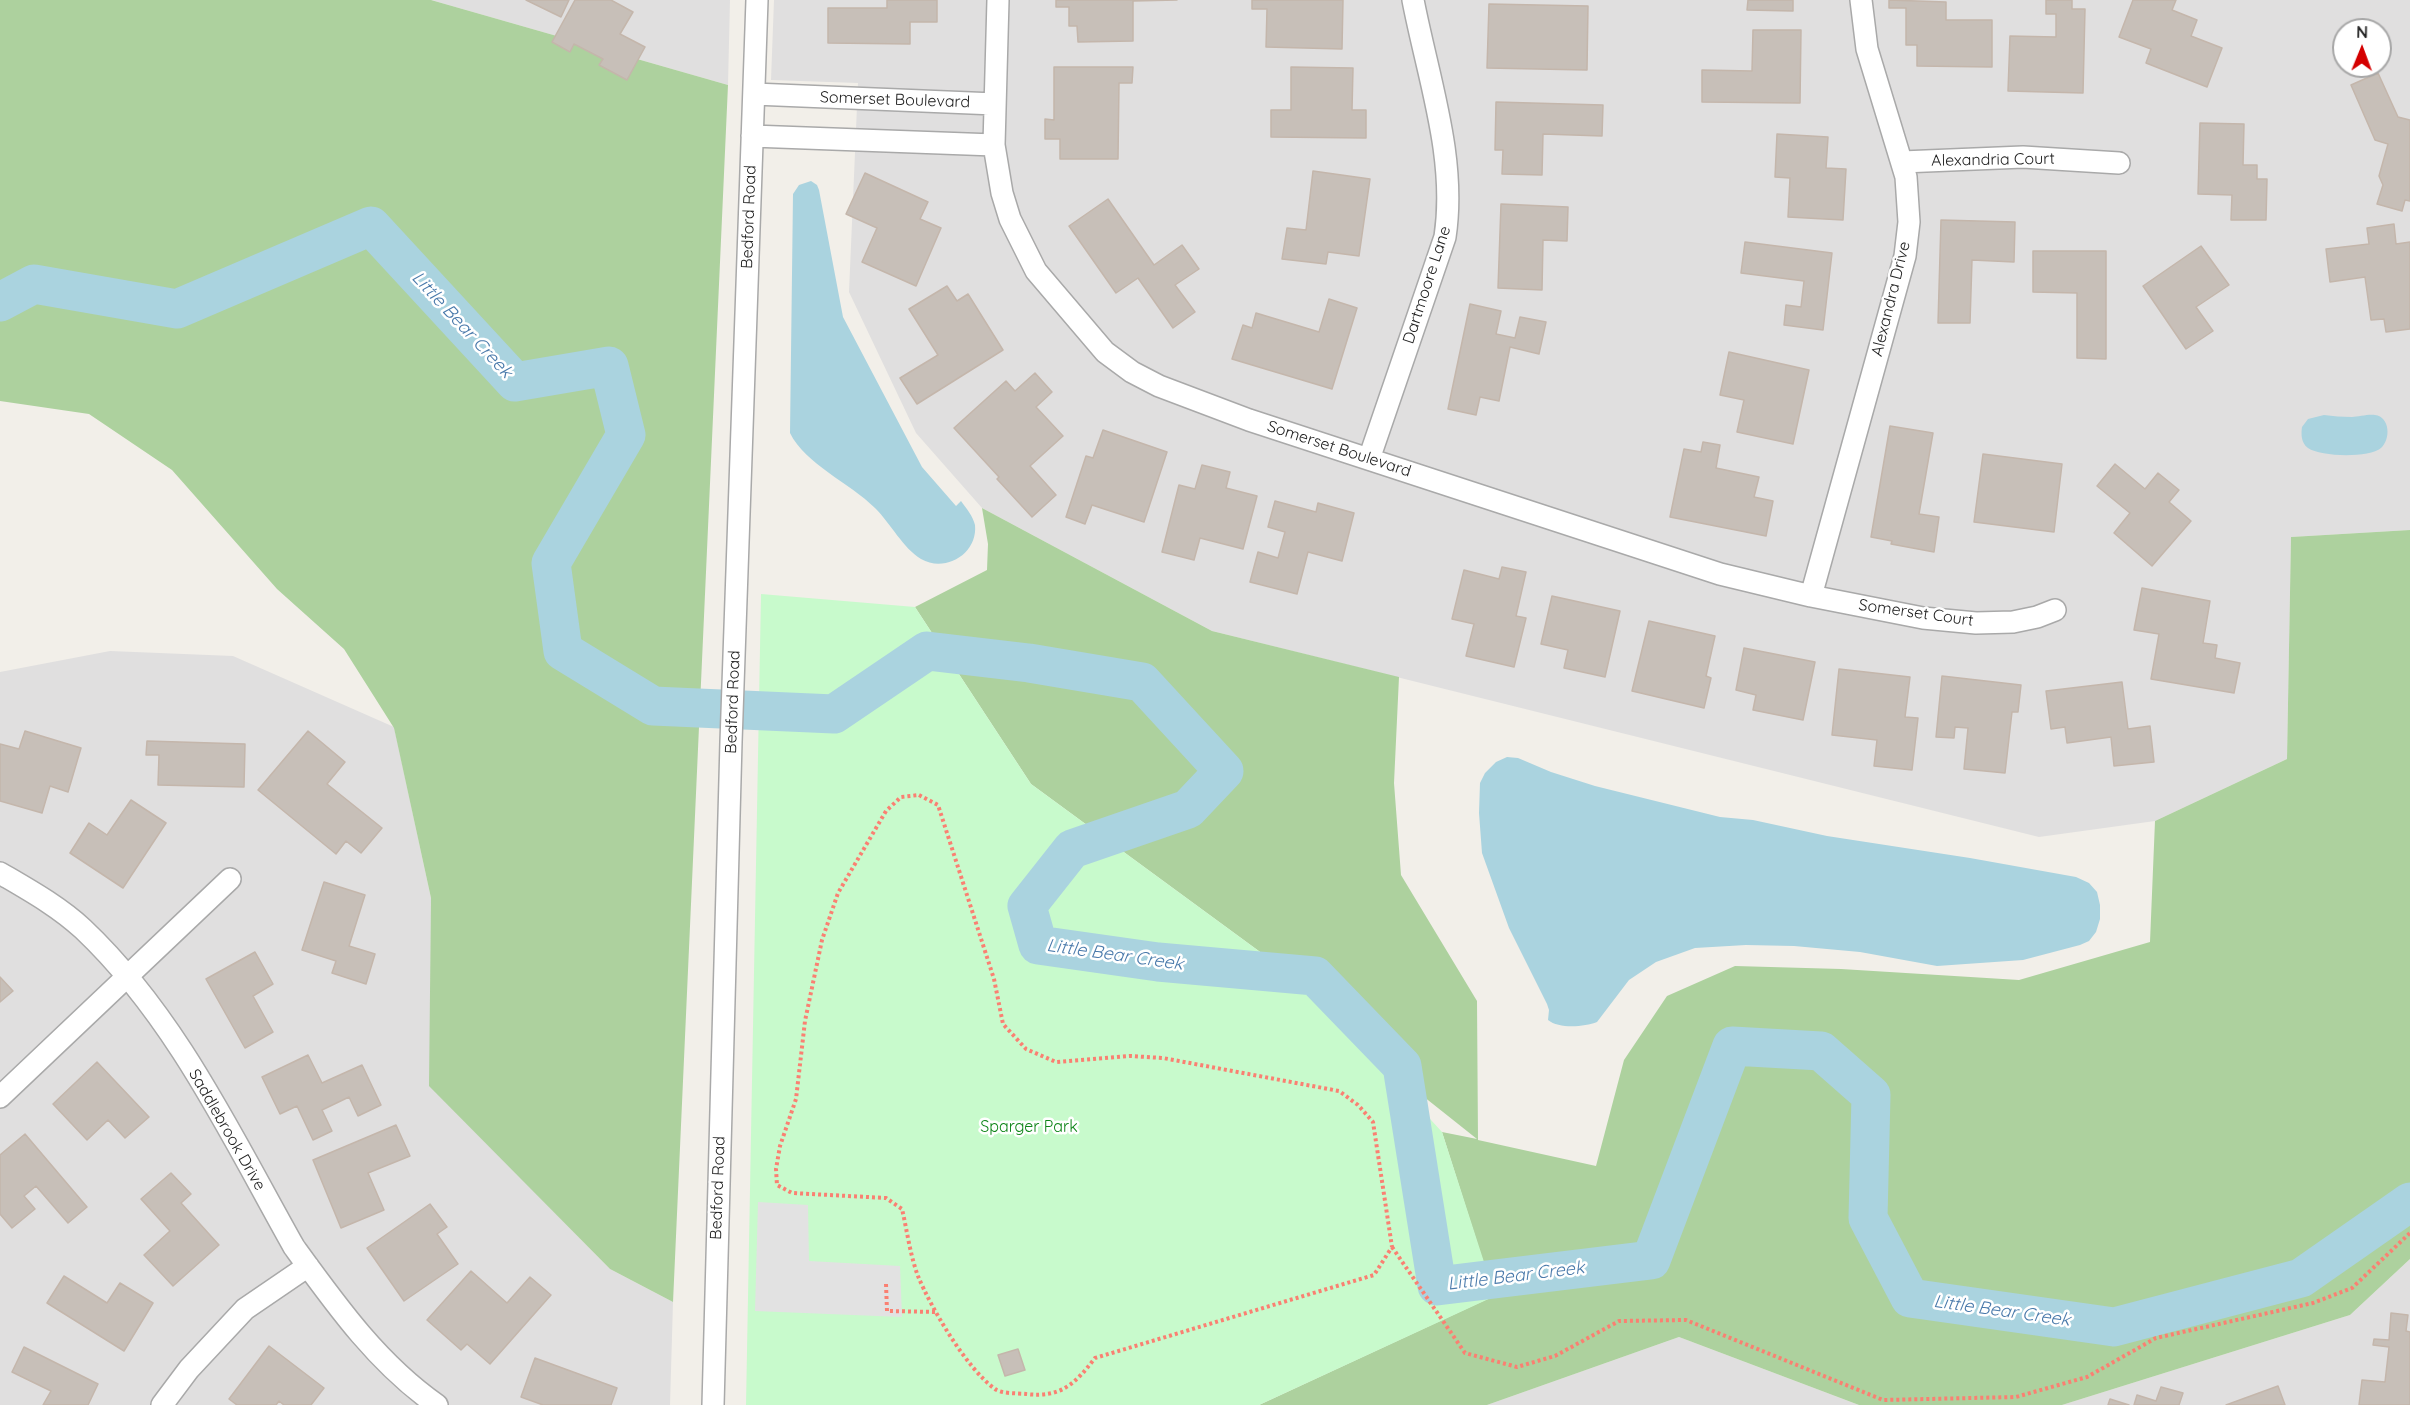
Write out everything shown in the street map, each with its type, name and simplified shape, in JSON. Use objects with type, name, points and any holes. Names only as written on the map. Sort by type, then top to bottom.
[{"type":"street","name":"Bedford Road","points":[[713,1405],[731,742],[757,0]]},
{"type":"street","points":[[995,104],[998,0]]},
{"type":"street","name":"Dartmoore Lane","points":[[1369,459],[1445,237],[1449,214],[1444,143],[1413,0]]},
{"type":"street","name":"Alexandra Drive","points":[[1811,597],[1905,256],[1909,222],[1906,177],[1867,49],[1861,0]]},
{"type":"street","name":"Somerset Boulevard","points":[[754,94],[995,104],[994,145],[1002,193],[1010,219],[1036,272],[1105,352],[1132,372],[1159,386],[1249,420],[1720,574],[1811,597]]},
{"type":"street","points":[[752,136],[994,145]]},
{"type":"street","name":"Alexandria Court","points":[[1902,162],[2023,156],[2120,163]]},
{"type":"street","name":"Somerset Court","points":[[1811,597],[1923,618],[1976,622],[2013,622],[2055,610]]},
{"type":"street","name":"Saddlebrook Drive","points":[[0,873],[42,897],[82,928],[128,976],[179,1045],[294,1247],[354,1328],[409,1386],[436,1405]]},
{"type":"street","points":[[0,1097],[230,879]]},
{"type":"street","points":[[162,1405],[189,1369],[245,1309],[308,1266]]},
{"type":"path","points":[[1392,1247],[1374,1275],[1095,1358],[1079,1378],[1061,1392],[1033,1395],[997,1390],[970,1364],[937,1312],[918,1274],[902,1209],[886,1198],[792,1193],[777,1185],[776,1169],[780,1146],[796,1099],[805,1021],[822,940],[838,894],[886,811],[901,797],[919,795],[938,805],[994,979],[1003,1024],[1026,1049],[1056,1062],[1130,1056],[1163,1058],[1339,1091],[1358,1105],[1373,1122],[1392,1247],[1465,1353],[1517,1367],[1555,1356],[1619,1321],[1686,1320],[1883,1400],[2016,1397],[2087,1377],[2156,1338],[2313,1303],[2352,1288],[2410,1233]]},
{"type":"path","points":[[886,1284],[887,1311],[937,1312]]},
{"type":"shaded area","points":[[431,0],[730,0],[728,85]]},
{"type":"shaded area","points":[[774,0],[2410,0],[2410,530],[2291,537],[2287,759],[2155,821],[2039,837],[1212,631],[982,508],[916,433],[849,292],[858,83],[771,80]]},
{"type":"shaded area","points":[[110,651],[233,656],[394,727],[431,898],[430,1086],[610,1269],[673,1302],[670,1405],[0,1405],[0,672]]},
{"type":"shaded area","points":[[758,1202],[808,1205],[809,1261],[900,1266],[902,1317],[755,1311]]},
{"type":"shaded area","points":[[2410,1259],[2410,1405],[2062,1405],[2350,1315]]},
{"type":"shaded area","points":[[1679,1337],[1859,1405],[1487,1405]]},
{"type":"green space","points":[[0,0],[431,0],[728,85],[673,1302],[610,1269],[429,1086],[431,898],[394,728],[344,649],[277,589],[172,470],[89,414],[0,401]]},
{"type":"green space","points":[[982,508],[1212,631],[1399,677],[1394,783],[1401,875],[1477,1001],[1478,1140],[1596,1166],[1624,1060],[1667,996],[1735,966],[1841,969],[2019,980],[2150,942],[2155,821],[2287,759],[2291,537],[2410,530],[2410,1259],[2350,1315],[2062,1405],[1859,1405],[1679,1337],[1487,1405],[1259,1405],[1494,1296],[1442,1132],[1477,1139],[1370,1054],[1312,990],[1031,784],[915,607],[987,570],[988,544]]},
{"type":"green space","name":"Sparger Park","points":[[761,594],[915,607],[1031,784],[1312,990],[1442,1132],[1495,1296],[1259,1405],[746,1405]]},
{"type":"water","points":[[811,181],[817,185],[819,190],[843,317],[922,467],[956,506],[961,501],[974,522],[975,535],[971,545],[966,552],[949,562],[930,563],[921,559],[903,542],[875,508],[817,464],[797,444],[790,433],[793,194],[799,185]]},
{"type":"water","points":[[2324,415],[2380,417],[2384,420],[2387,429],[2384,444],[2375,451],[2356,455],[2334,455],[2314,451],[2304,444],[2302,427],[2308,419]]},
{"type":"water","points":[[1507,757],[1518,758],[1551,772],[1595,786],[1720,817],[1753,820],[1827,836],[2076,877],[2089,883],[2097,892],[2100,919],[2096,932],[2089,941],[2023,960],[1937,966],[1860,952],[1794,946],[1746,945],[1695,948],[1656,962],[1629,980],[1597,1022],[1579,1026],[1558,1025],[1548,1020],[1547,1004],[1509,928],[1482,853],[1479,813],[1480,783],[1485,773],[1496,762]]},
{"type":"building","points":[[526,0],[569,0],[561,17]]},
{"type":"building","points":[[575,0],[611,0],[633,12],[620,34],[645,47],[627,80],[599,65],[603,59],[574,44],[570,52],[552,42]]},
{"type":"building","points":[[887,0],[937,0],[937,22],[910,22],[910,44],[828,43],[828,8],[887,8]]},
{"type":"building","points":[[1056,0],[1177,0],[1133,1],[1133,41],[1078,42],[1077,26],[1069,26],[1069,7],[1056,7]]},
{"type":"building","points":[[1252,0],[1343,0],[1342,49],[1266,47],[1267,9],[1252,9]]},
{"type":"building","points":[[1748,0],[1793,0],[1793,11],[1747,10]]},
{"type":"building","points":[[1889,0],[1946,2],[1946,20],[1992,20],[1992,67],[1917,66],[1917,45],[1906,45],[1906,8],[1889,8]]},
{"type":"building","points":[[2046,0],[2072,0],[2072,9],[2085,9],[2083,93],[2008,91],[2010,36],[2056,37],[2056,14],[2046,14]]},
{"type":"building","points":[[2133,0],[2176,0],[2172,10],[2197,20],[2191,36],[2222,48],[2207,87],[2146,63],[2151,49],[2119,37]]},
{"type":"building","points":[[1489,4],[1588,6],[1587,70],[1487,68]]},
{"type":"building","points":[[1753,30],[1801,30],[1800,103],[1702,102],[1702,70],[1752,71]]},
{"type":"building","points":[[1054,67],[1133,67],[1132,83],[1119,83],[1118,159],[1060,159],[1060,139],[1045,139],[1045,119],[1054,120]]},
{"type":"building","points":[[1291,67],[1353,68],[1352,110],[1366,110],[1366,138],[1271,137],[1271,110],[1291,110]]},
{"type":"building","points":[[2367,78],[2380,78],[2398,117],[2410,120],[2410,201],[2405,200],[2402,211],[2377,204],[2383,185],[2379,176],[2388,144],[2375,140],[2351,85]]},
{"type":"building","points":[[1496,102],[1603,105],[1602,136],[1543,134],[1542,175],[1502,174],[1503,150],[1495,150]]},
{"type":"building","points":[[2200,123],[2244,124],[2243,165],[2257,165],[2257,179],[2267,179],[2266,220],[2231,220],[2232,195],[2198,194]]},
{"type":"building","points":[[1777,134],[1828,137],[1826,168],[1846,169],[1843,220],[1788,217],[1790,178],[1775,177]]},
{"type":"building","points":[[1313,171],[1370,179],[1359,256],[1328,252],[1326,264],[1282,259],[1287,228],[1306,230]]},
{"type":"building","points":[[865,173],[928,202],[920,219],[941,228],[916,286],[862,262],[877,228],[846,214]]},
{"type":"building","points":[[1108,199],[1154,265],[1182,245],[1199,269],[1175,285],[1195,312],[1173,328],[1138,278],[1116,293],[1069,226]]},
{"type":"building","points":[[1501,204],[1568,207],[1567,241],[1543,240],[1542,290],[1498,288]]},
{"type":"building","points":[[1941,220],[2015,222],[2014,262],[1972,260],[1970,323],[1938,323]]},
{"type":"building","points":[[2394,224],[2396,244],[2410,242],[2410,329],[2386,332],[2384,319],[2371,320],[2365,277],[2330,282],[2326,249],[2369,244],[2367,228]]},
{"type":"building","points":[[1745,242],[1832,253],[1823,330],[1784,325],[1786,305],[1801,307],[1804,281],[1741,273]]},
{"type":"building","points":[[2201,246],[2229,285],[2196,307],[2213,331],[2186,349],[2143,286]]},
{"type":"building","points":[[2033,251],[2106,251],[2106,359],[2077,358],[2077,293],[2033,292]]},
{"type":"building","points":[[947,286],[957,301],[968,294],[1003,350],[917,404],[900,378],[938,355],[909,309]]},
{"type":"building","points":[[1329,299],[1357,308],[1332,389],[1232,359],[1243,325],[1252,328],[1256,313],[1319,332]]},
{"type":"building","points":[[1470,304],[1501,311],[1496,334],[1515,338],[1520,317],[1546,322],[1539,354],[1510,347],[1499,401],[1480,397],[1476,415],[1448,409]]},
{"type":"building","points":[[1729,352],[1809,370],[1793,444],[1737,432],[1744,400],[1720,395]]},
{"type":"building","points":[[1035,373],[1052,392],[1036,407],[1063,436],[1030,466],[1056,495],[1032,517],[954,428],[1006,381],[1015,391]]},
{"type":"building","points":[[1890,426],[1933,433],[1919,514],[1939,517],[1934,552],[1891,544],[1892,541],[1871,537]]},
{"type":"building","points":[[1103,430],[1167,452],[1144,522],[1092,505],[1085,524],[1066,517],[1086,456],[1093,458]]},
{"type":"building","points":[[1703,442],[1720,445],[1716,468],[1759,477],[1754,497],[1773,501],[1766,536],[1670,517],[1684,449],[1701,452]]},
{"type":"building","points":[[1983,454],[2062,464],[2054,532],[1974,522]]},
{"type":"building","points":[[2115,464],[2145,489],[2158,473],[2179,490],[2169,502],[2191,521],[2152,566],[2114,533],[2130,513],[2097,486]]},
{"type":"building","points":[[1202,465],[1230,472],[1226,488],[1257,496],[1243,549],[1200,538],[1194,560],[1162,552],[1179,485],[1195,489]]},
{"type":"building","points":[[1275,501],[1316,512],[1318,503],[1354,513],[1342,561],[1308,552],[1297,594],[1250,582],[1258,552],[1278,558],[1285,532],[1268,527]]},
{"type":"building","points":[[1502,567],[1526,572],[1516,616],[1526,618],[1514,667],[1466,656],[1474,624],[1452,619],[1464,570],[1499,579]]},
{"type":"building","points":[[2142,588],[2210,601],[2203,643],[2217,645],[2215,658],[2240,663],[2234,693],[2151,679],[2159,634],[2134,630]]},
{"type":"building","points":[[1552,596],[1620,611],[1605,677],[1564,668],[1568,650],[1541,644]]},
{"type":"building","points":[[1649,621],[1715,636],[1706,676],[1711,678],[1704,708],[1632,691]]},
{"type":"building","points":[[1744,648],[1815,662],[1803,720],[1753,710],[1756,695],[1736,690]]},
{"type":"building","points":[[1839,669],[1910,677],[1905,717],[1918,718],[1912,770],[1874,766],[1877,740],[1832,735]]},
{"type":"building","points":[[1942,676],[2021,685],[2018,712],[2012,712],[2005,773],[1964,769],[1968,728],[1955,727],[1954,738],[1936,737]]},
{"type":"building","points":[[2122,682],[2128,729],[2150,726],[2154,762],[2114,766],[2111,737],[2067,743],[2065,727],[2051,729],[2046,691]]},
{"type":"building","points":[[25,731],[81,748],[68,792],[50,786],[42,813],[0,801],[0,744],[19,749]]},
{"type":"building","points":[[308,731],[345,762],[327,784],[382,828],[361,853],[346,841],[336,854],[258,790]]},
{"type":"building","points":[[147,741],[245,744],[244,787],[158,785],[159,755],[146,755]]},
{"type":"building","points":[[131,800],[166,823],[123,888],[70,853],[89,823],[107,835]]},
{"type":"building","points":[[324,882],[365,895],[349,946],[375,954],[366,984],[332,973],[336,961],[302,950]]},
{"type":"building","points":[[255,952],[273,984],[253,996],[273,1032],[245,1048],[206,979]]},
{"type":"building","points":[[0,977],[13,991],[0,1002]]},
{"type":"building","points":[[308,1055],[322,1083],[362,1065],[381,1105],[358,1116],[349,1097],[322,1110],[332,1131],[313,1140],[297,1106],[280,1114],[262,1077]]},
{"type":"building","points":[[97,1062],[149,1117],[125,1138],[108,1120],[87,1140],[53,1104]]},
{"type":"building","points":[[396,1125],[410,1156],[368,1173],[384,1210],[341,1228],[313,1160]]},
{"type":"building","points":[[25,1134],[87,1207],[68,1223],[36,1186],[24,1196],[35,1209],[12,1228],[0,1214],[0,1155]]},
{"type":"building","points":[[171,1173],[191,1194],[181,1203],[219,1245],[173,1286],[144,1255],[170,1231],[141,1199]]},
{"type":"building","points":[[430,1204],[447,1227],[437,1234],[458,1264],[404,1301],[367,1248]]},
{"type":"building","points":[[471,1271],[507,1303],[530,1277],[551,1295],[490,1364],[467,1344],[461,1350],[427,1320]]},
{"type":"building","points":[[64,1276],[107,1303],[120,1283],[153,1303],[124,1351],[47,1303]]},
{"type":"building","points":[[2391,1313],[2408,1315],[2406,1331],[2410,1332],[2410,1405],[2359,1405],[2362,1380],[2385,1382],[2389,1347],[2373,1345],[2374,1339],[2389,1340]]},
{"type":"building","points":[[269,1346],[324,1388],[311,1405],[284,1405],[279,1401],[276,1405],[237,1405],[229,1399]]},
{"type":"building","points":[[24,1347],[98,1384],[88,1405],[43,1405],[51,1391],[12,1372]]},
{"type":"building","points":[[1018,1349],[1025,1370],[1005,1376],[998,1355]]},
{"type":"building","points":[[535,1358],[617,1388],[611,1405],[543,1405],[521,1397]]},
{"type":"building","points":[[2278,1386],[2285,1405],[2226,1405]]},
{"type":"building","points":[[2161,1387],[2183,1393],[2179,1405],[2134,1405],[2137,1395],[2156,1401]]},
{"type":"building","points":[[2110,1399],[2129,1405],[2108,1405]]},
{"type":"waterway","name":"Little Bear Creek","points":[[0,302],[34,284],[177,309],[371,226],[515,382],[609,366],[626,435],[551,563],[563,651],[653,706],[834,714],[927,651],[1029,663],[1142,682],[1224,771],[1188,809],[1072,849],[1027,906],[1038,945],[1158,962],[1315,976],[1402,1066],[1437,1286],[1651,1260],[1732,1046],[1821,1051],[1871,1095],[1868,1218],[1910,1298],[2114,1327],[2301,1278],[2410,1202]]}]
